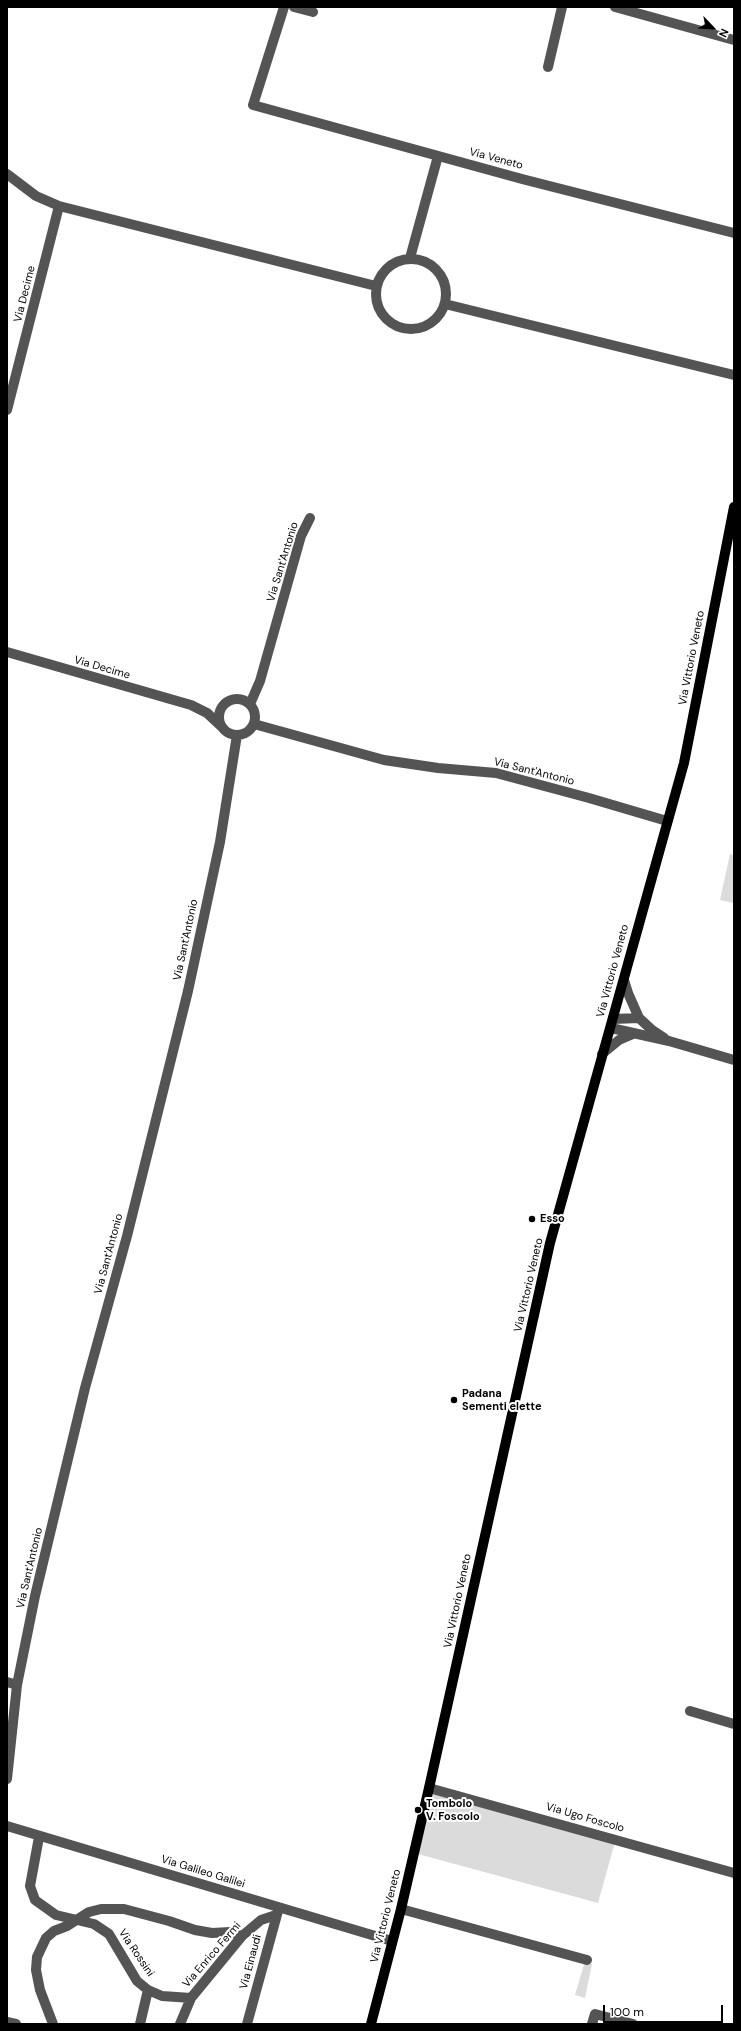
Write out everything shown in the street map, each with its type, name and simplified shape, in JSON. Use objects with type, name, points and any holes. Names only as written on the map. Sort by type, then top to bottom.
[{"type":"main road","name":"Via Vittorio Veneto","points":[[371,2024],[401,1908],[429,1788],[550,1243],[684,763],[734,507]]},
{"type":"street","name":"Via Veneto","points":[[284,7],[253,105],[438,156],[734,233]]},
{"type":"street","points":[[294,7],[313,12]]},
{"type":"street","points":[[548,67],[562,7]]},
{"type":"street","points":[[615,7],[734,40]]},
{"type":"street","points":[[410,258],[438,156]]},
{"type":"street","points":[[7,174],[36,196],[59,206],[376,286]]},
{"type":"street","name":"Via Decime","points":[[7,410],[59,206]]},
{"type":"street","points":[[410,258],[426,262],[439,272],[444,282],[446,293],[445,304],[441,313],[434,321],[425,327],[415,330],[394,326],[385,319],[378,309],[375,298],[376,286],[381,275],[388,267],[398,261],[410,258]]},
{"type":"street","points":[[445,304],[723,373],[734,373]]},
{"type":"street","points":[[723,373],[734,379]]},
{"type":"street","name":"Via Sant'Antonio","points":[[250,704],[260,681],[301,536],[310,518]]},
{"type":"street","name":"Via Decime","points":[[7,652],[191,705],[210,707],[224,703]]},
{"type":"street","points":[[235,698],[243,699],[250,704],[255,713],[254,724],[245,733],[237,735],[229,733],[221,726],[218,716],[224,703],[235,698]]},
{"type":"street","name":"Via Decime","points":[[191,705],[207,713],[221,726]]},
{"type":"street","name":"Via Sant'Antonio","points":[[254,724],[384,760],[438,768],[496,773],[667,821]]},
{"type":"street","name":"Via Sant'Antonio","points":[[7,1780],[18,1685],[35,1596],[84,1388],[127,1236],[188,991],[220,842],[237,735]]},
{"type":"street","points":[[624,980],[639,1018],[652,1030],[669,1041]]},
{"type":"street","points":[[612,1023],[639,1018]]},
{"type":"street","points":[[612,1023],[633,1034],[669,1041],[734,1060]]},
{"type":"street","points":[[602,1054],[619,1040],[633,1034]]},
{"type":"street","points":[[7,1682],[18,1685]]},
{"type":"street","points":[[690,1711],[734,1724]]},
{"type":"street","name":"Via Ugo Foscolo","points":[[429,1788],[734,1873]]},
{"type":"street","name":"Via Galileo Galilei","points":[[7,1826],[277,1911],[392,1941]]},
{"type":"street","name":"Via Rossini","points":[[39,1837],[30,1886],[35,1900],[56,1915],[94,1924],[109,1934],[137,1981],[148,1990],[162,1996],[191,1998]]},
{"type":"street","points":[[401,1908],[587,1960]]},
{"type":"street","points":[[53,2024],[40,1990],[36,1970],[37,1957],[46,1938],[54,1931],[67,1926],[88,1912],[101,1909],[124,1909],[169,1921],[195,1930],[212,1933],[230,1932],[242,1936]]},
{"type":"street","name":"Via Enrico Fermi","points":[[180,2024],[191,1998],[242,1936],[262,1920],[277,1911]]},
{"type":"street","name":"Via Einaudi","points":[[247,2024],[277,1911]]},
{"type":"street","points":[[140,2024],[148,1990]]},
{"type":"street","points":[[592,2024],[595,2014],[633,2024]]},
{"type":"street","points":[[7,2022],[16,2024]]},
{"type":"shaded area","points":[[730,854],[734,855],[734,903],[720,900]]},
{"type":"shaded area","points":[[438,1794],[615,1842],[598,1903],[418,1854],[433,1795]]},
{"type":"shaded area","points":[[585,1961],[592,1964],[585,1998],[575,1995]]},
{"type":"place","name":"Esso","points":[[532,1219]]},
{"type":"place","name":"Padana Sementi elette","points":[[454,1400]]},
{"type":"place","name":"Tombolo V. Foscolo","points":[[418,1810]]}]
